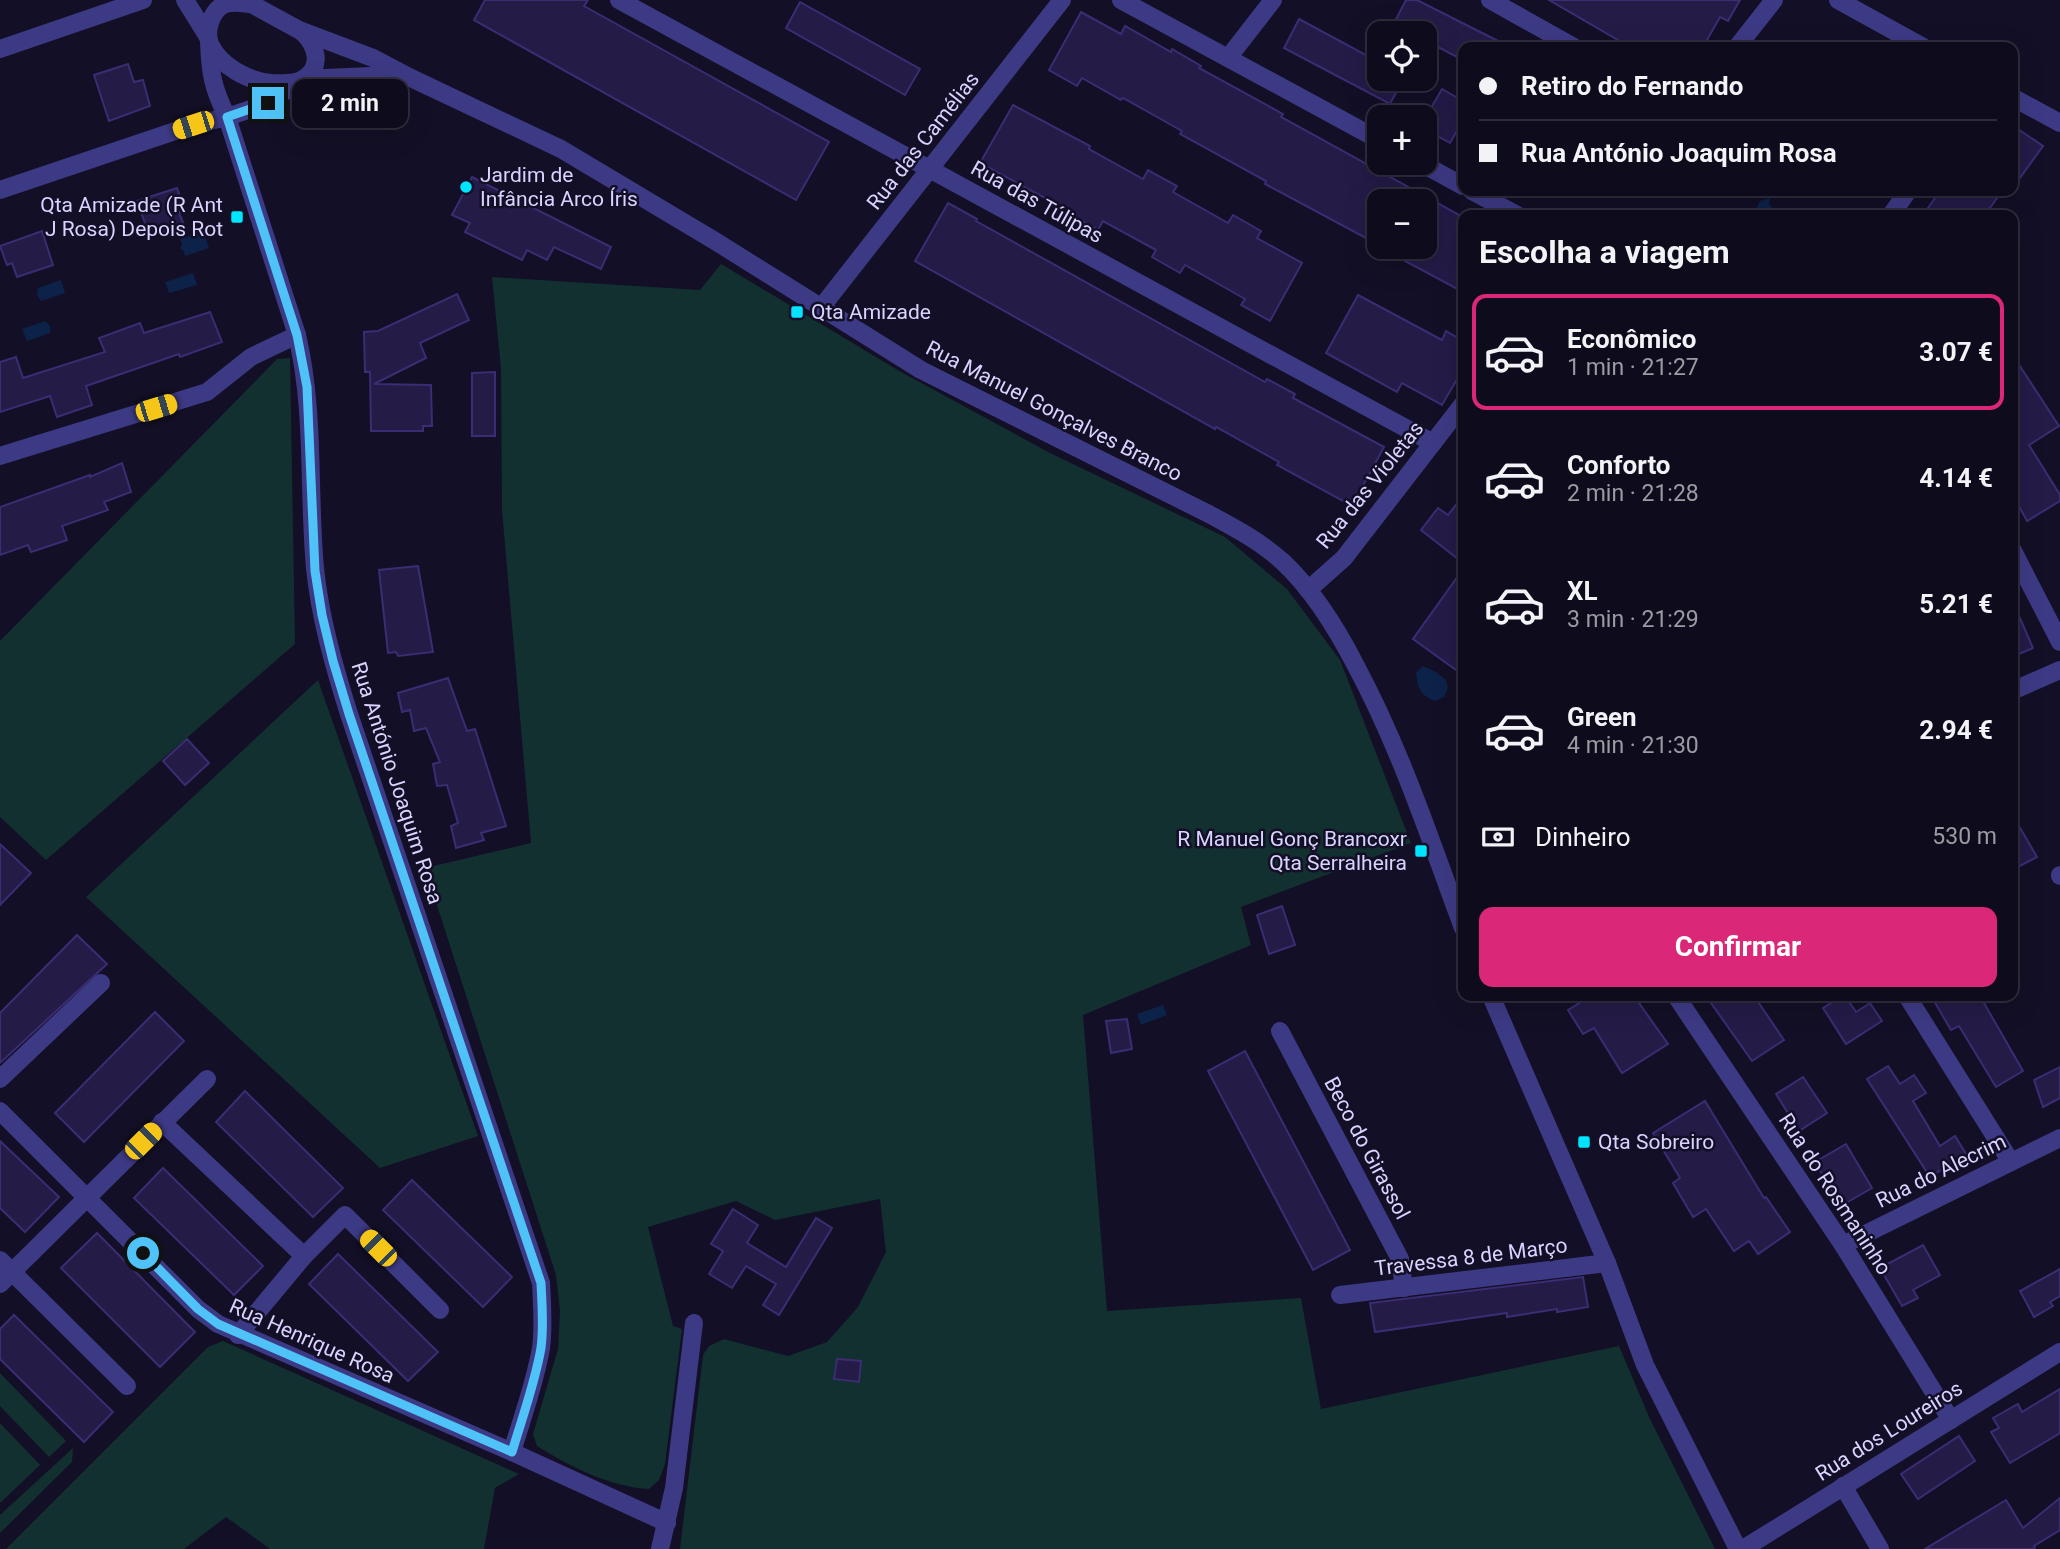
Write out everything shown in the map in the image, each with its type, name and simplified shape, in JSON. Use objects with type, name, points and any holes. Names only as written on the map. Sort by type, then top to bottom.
[{"type":"street","points":[[0,49],[143,0]]},
{"type":"street","name":"Rua Manuel Gonçalves Branco","points":[[185,0],[217,55],[244,75],[263,82],[370,76],[411,78]]},
{"type":"street","name":"Rua das Túlipas","points":[[619,0],[1433,443]]},
{"type":"street","name":"Rua das Camélias","points":[[820,309],[1062,0]]},
{"type":"street","points":[[1121,0],[1367,133]]},
{"type":"street","points":[[1228,58],[1273,0]]},
{"type":"street","points":[[1490,0],[1565,42]]},
{"type":"street","points":[[1741,42],[1774,0]]},
{"type":"street","points":[[1838,0],[1914,42]]},
{"type":"street","name":"Rua Manuel Gonçalves Branco","points":[[209,39],[214,15],[223,5],[246,2],[299,30],[373,58],[561,149],[715,241],[921,370],[1247,535],[1282,562],[1308,590],[1341,637],[1378,706],[1458,914]]},
{"type":"street","points":[[0,190],[193,125],[268,103],[312,72],[316,49],[311,40],[299,30]]},
{"type":"street","name":"Rua António Joaquim Rosa","points":[[209,39],[211,75],[217,96],[227,117],[297,335],[307,387],[315,571],[333,661],[541,1283],[541,1346],[512,1452]]},
{"type":"street","points":[[2018,100],[2060,123]]},
{"type":"street","points":[[1437,172],[1458,183]]},
{"type":"street","points":[[1481,196],[1508,210]]},
{"type":"street","points":[[0,456],[207,392],[251,357],[297,335]]},
{"type":"street","name":"Rua das Violetas","points":[[1308,590],[1343,558],[1458,410]]},
{"type":"street","points":[[2018,561],[2060,642]]},
{"type":"street","points":[[2018,688],[2060,670]]},
{"type":"street","points":[[0,1079],[101,983]]},
{"type":"street","points":[[1493,1001],[1607,1263],[1645,1365],[1740,1549]]},
{"type":"street","name":"Rua do Rosmaninho","points":[[1679,1001],[1843,1245],[1951,1420]]},
{"type":"street","points":[[1910,1001],[2011,1162]]},
{"type":"street","name":"Beco do Girassol","points":[[1280,1031],[1400,1259],[1404,1289]]},
{"type":"street","points":[[127,1386],[4,1272],[87,1198],[207,1079]]},
{"type":"street","name":"Rua Henrique Rosa","points":[[0,1111],[198,1309],[218,1324],[238,1335],[512,1452],[667,1524]]},
{"type":"street","points":[[162,1122],[304,1256]]},
{"type":"street","name":"Rua do Alecrim","points":[[1843,1245],[2060,1138]]},
{"type":"street","points":[[238,1335],[304,1256],[345,1215],[440,1310]]},
{"type":"street","name":"Travessa 8 de Março","points":[[1340,1295],[1607,1263]]},
{"type":"street","points":[[660,1549],[674,1488],[694,1323]]},
{"type":"street","name":"Rua dos Loureiros","points":[[1740,1549],[2060,1352]]},
{"type":"street","points":[[1843,1486],[1880,1549]]},
{"type":"green space","points":[[721,264],[901,372],[1050,453],[1225,537],[1287,589],[1340,660],[1411,843],[1241,907],[1251,945],[1083,1015],[1107,1311],[1301,1298],[1321,1409],[1619,1346],[1650,1419],[1715,1549],[680,1549],[703,1355],[709,1346],[724,1339],[788,1356],[827,1342],[858,1307],[886,1252],[880,1199],[775,1220],[736,1201],[648,1227],[673,1326],[682,1329],[665,1464],[659,1480],[649,1489],[605,1480],[576,1468],[537,1446],[533,1434],[558,1349],[560,1311],[556,1275],[425,868],[531,843],[502,510],[501,369],[492,277],[700,290]]},
{"type":"green space","points":[[290,358],[295,644],[46,860],[0,817],[0,641],[277,359]]},
{"type":"green space","points":[[318,680],[478,1136],[380,1168],[86,897]]},
{"type":"green space","points":[[223,1341],[519,1474],[495,1488],[484,1549],[270,1549],[226,1517],[184,1549],[6,1549],[208,1347]]},
{"type":"green space","points":[[0,1373],[66,1441],[49,1457],[0,1406]]},
{"type":"green space","points":[[0,1423],[40,1465],[0,1503]]},
{"type":"green space","points":[[73,1448],[72,1462],[0,1533],[0,1515]]},
{"type":"water","points":[[1770,198],[1769,205],[1772,206],[1770,210],[1756,210],[1760,201]]},
{"type":"water","points":[[204,232],[209,248],[185,256],[180,249],[180,239]]},
{"type":"water","points":[[193,273],[197,285],[169,293],[165,282]]},
{"type":"water","points":[[61,280],[65,293],[41,301],[37,295],[38,288]]},
{"type":"water","points":[[45,321],[50,326],[50,333],[27,341],[22,329]]},
{"type":"water","points":[[1423,666],[1446,680],[1448,688],[1444,697],[1435,701],[1421,691],[1416,673]]},
{"type":"water","points":[[1163,1005],[1167,1015],[1141,1025],[1137,1014]]},
{"type":"building","points":[[485,0],[588,0],[584,6],[829,142],[796,200],[474,20]]},
{"type":"building","points":[[1406,0],[1417,0],[1500,42],[1458,42],[1458,57],[1437,47],[1437,21],[1395,21]]},
{"type":"building","points":[[1549,0],[1740,0],[1728,21],[1720,17],[1706,42],[1621,42]]},
{"type":"building","points":[[800,2],[920,69],[905,95],[786,28]]},
{"type":"building","points":[[1081,12],[1121,34],[1125,26],[1171,52],[1172,49],[1201,66],[1199,68],[1283,114],[1281,117],[1367,164],[1367,175],[1387,175],[1412,189],[1367,189],[1367,239],[1265,184],[1266,181],[1180,134],[1182,131],[1123,98],[1121,100],[1082,78],[1077,86],[1049,70]]},
{"type":"building","points":[[1299,19],[1367,56],[1367,91],[1397,91],[1390,104],[1284,48]]},
{"type":"building","points":[[128,64],[134,82],[143,80],[150,106],[109,121],[94,75]]},
{"type":"building","points":[[1442,89],[1458,98],[1458,129],[1450,143],[1437,136],[1437,105],[1433,105]]},
{"type":"building","points":[[1013,105],[1090,146],[1089,149],[1143,179],[1148,170],[1177,186],[1173,192],[1228,223],[1233,215],[1261,231],[1257,238],[1302,263],[1270,321],[1241,305],[1245,299],[1185,265],[1180,273],[1152,257],[1156,250],[1103,221],[1098,230],[1069,214],[1071,212],[980,163]]},
{"type":"building","points":[[2018,129],[2043,146],[2018,181]]},
{"type":"building","points":[[472,177],[611,247],[601,269],[554,247],[547,260],[527,250],[522,260],[465,232],[470,223],[452,215]]},
{"type":"building","points":[[177,188],[184,208],[179,213],[184,225],[150,237],[137,201]]},
{"type":"building","points":[[1936,196],[1998,196],[1989,210],[1927,210]]},
{"type":"building","points":[[948,203],[1265,382],[1267,379],[1295,394],[1293,398],[1384,447],[1352,506],[1277,465],[1279,462],[915,261]]},
{"type":"building","points":[[1437,203],[1458,214],[1458,289],[1401,259],[1437,259]]},
{"type":"building","points":[[42,231],[53,265],[17,277],[12,263],[7,265],[0,246]]},
{"type":"building","points":[[457,294],[469,320],[420,343],[426,358],[374,384],[431,385],[432,426],[423,426],[423,431],[371,431],[370,372],[365,372],[364,332],[378,331]]},
{"type":"building","points":[[1358,295],[1442,340],[1446,331],[1458,338],[1458,378],[1442,405],[1402,383],[1397,392],[1326,353]]},
{"type":"building","points":[[210,312],[222,342],[86,386],[92,405],[57,417],[50,396],[0,412],[0,362],[16,357],[23,378],[105,352],[99,338],[140,323],[144,333]]},
{"type":"building","points":[[2018,363],[2059,426],[2029,445],[2060,495],[2060,501],[2027,521],[2018,504]]},
{"type":"building","points":[[495,372],[495,436],[472,436],[472,373]]},
{"type":"building","points":[[122,463],[131,492],[104,502],[108,510],[62,526],[67,540],[31,552],[28,545],[0,555],[0,507],[90,477]]},
{"type":"building","points":[[1458,502],[1458,559],[1421,530],[1438,508],[1448,515]]},
{"type":"building","points":[[418,566],[433,652],[398,656],[396,652],[388,653],[379,570]]},
{"type":"building","points":[[1458,576],[1458,671],[1413,639]]},
{"type":"building","points":[[2018,614],[2033,648],[2018,654]]},
{"type":"building","points":[[448,678],[467,731],[475,729],[506,826],[481,833],[484,840],[456,848],[451,826],[458,823],[447,785],[437,786],[433,764],[440,762],[426,728],[414,731],[410,710],[402,712],[398,693]]},
{"type":"building","points":[[187,739],[209,763],[185,785],[163,761]]},
{"type":"building","points":[[2018,824],[2037,857],[2018,867]]},
{"type":"building","points":[[0,844],[31,873],[0,905]]},
{"type":"building","points":[[1282,906],[1295,945],[1269,954],[1257,915]]},
{"type":"building","points":[[77,935],[107,964],[0,1063],[0,1013]]},
{"type":"building","points":[[1583,1001],[1638,1001],[1668,1044],[1622,1073],[1594,1028],[1583,1034],[1568,1010]]},
{"type":"building","points":[[1710,1001],[1757,1001],[1784,1040],[1752,1061]]},
{"type":"building","points":[[1834,1001],[1848,1001],[1856,1012],[1870,1003],[1882,1021],[1846,1044],[1823,1008]]},
{"type":"building","points":[[1934,1001],[1983,1001],[2023,1071],[1996,1087],[1959,1026],[1951,1030]]},
{"type":"building","points":[[155,1012],[184,1041],[84,1142],[55,1113]]},
{"type":"building","points":[[1127,1019],[1132,1049],[1111,1053],[1106,1021]]},
{"type":"building","points":[[1245,1051],[1350,1250],[1313,1270],[1208,1071]]},
{"type":"building","points":[[1888,1066],[1900,1084],[1914,1075],[1926,1093],[1913,1101],[1940,1146],[1955,1136],[1966,1154],[1930,1177],[1867,1079]]},
{"type":"building","points":[[2060,1067],[2060,1098],[2043,1107],[2034,1080]]},
{"type":"building","points":[[1803,1077],[1827,1113],[1799,1131],[1776,1094]]},
{"type":"building","points":[[245,1091],[343,1188],[313,1217],[216,1122]]},
{"type":"building","points":[[1705,1101],[1764,1198],[1766,1197],[1790,1232],[1758,1254],[1749,1241],[1734,1251],[1706,1209],[1693,1217],[1673,1183],[1680,1178],[1653,1133]]},
{"type":"building","points":[[0,1141],[59,1197],[25,1232],[0,1208]]},
{"type":"building","points":[[1846,1144],[1872,1188],[1841,1206],[1815,1162]]},
{"type":"building","points":[[163,1168],[263,1266],[234,1295],[134,1198]]},
{"type":"building","points":[[412,1180],[512,1277],[483,1307],[383,1210]]},
{"type":"building","points":[[733,1209],[758,1225],[747,1243],[786,1267],[816,1218],[832,1228],[779,1315],[763,1305],[776,1284],[746,1266],[732,1288],[709,1274],[723,1251],[711,1244]]},
{"type":"building","points":[[97,1233],[195,1332],[160,1367],[61,1268]]},
{"type":"building","points":[[1923,1245],[1940,1275],[1913,1290],[1918,1298],[1902,1306],[1880,1268]]},
{"type":"building","points":[[338,1254],[438,1352],[408,1381],[309,1284]]},
{"type":"building","points":[[2060,1269],[2060,1296],[2050,1302],[2053,1306],[2034,1317],[2020,1291]]},
{"type":"building","points":[[1583,1277],[1588,1307],[1507,1317],[1507,1313],[1375,1332],[1370,1303]]},
{"type":"building","points":[[14,1315],[113,1412],[84,1442],[0,1359],[0,1329]]},
{"type":"building","points":[[837,1359],[861,1361],[859,1382],[834,1379]]},
{"type":"building","points":[[2060,1389],[2060,1433],[2010,1463],[1991,1432],[1999,1428],[1993,1418],[2018,1404],[2022,1412]]},
{"type":"building","points":[[1959,1436],[1975,1461],[1918,1499],[1901,1474]]},
{"type":"building","points":[[2060,1498],[2060,1530],[2034,1546],[2035,1549],[1925,1549],[2006,1500],[2023,1528]]},
{"type":"place","name":"Jardim de Infância Arco Íris","points":[[466,187]]},
{"type":"place","name":"Qta Amizade (R Ant J Rosa) Depois Rot","points":[[237,217]]},
{"type":"place","name":"Qta Amizade","points":[[797,312]]},
{"type":"place","name":"R Manuel Gonç Brancoxr Qta Serralheira","points":[[1421,851]]},
{"type":"place","name":"Qta Sobreiro","points":[[1584,1142]]},
{"type":"route","points":[[143,1253],[208,1318],[238,1335],[512,1452],[541,1346],[541,1283],[349,714],[322,615],[312,528],[305,369],[297,335],[227,117],[268,103]]}]
